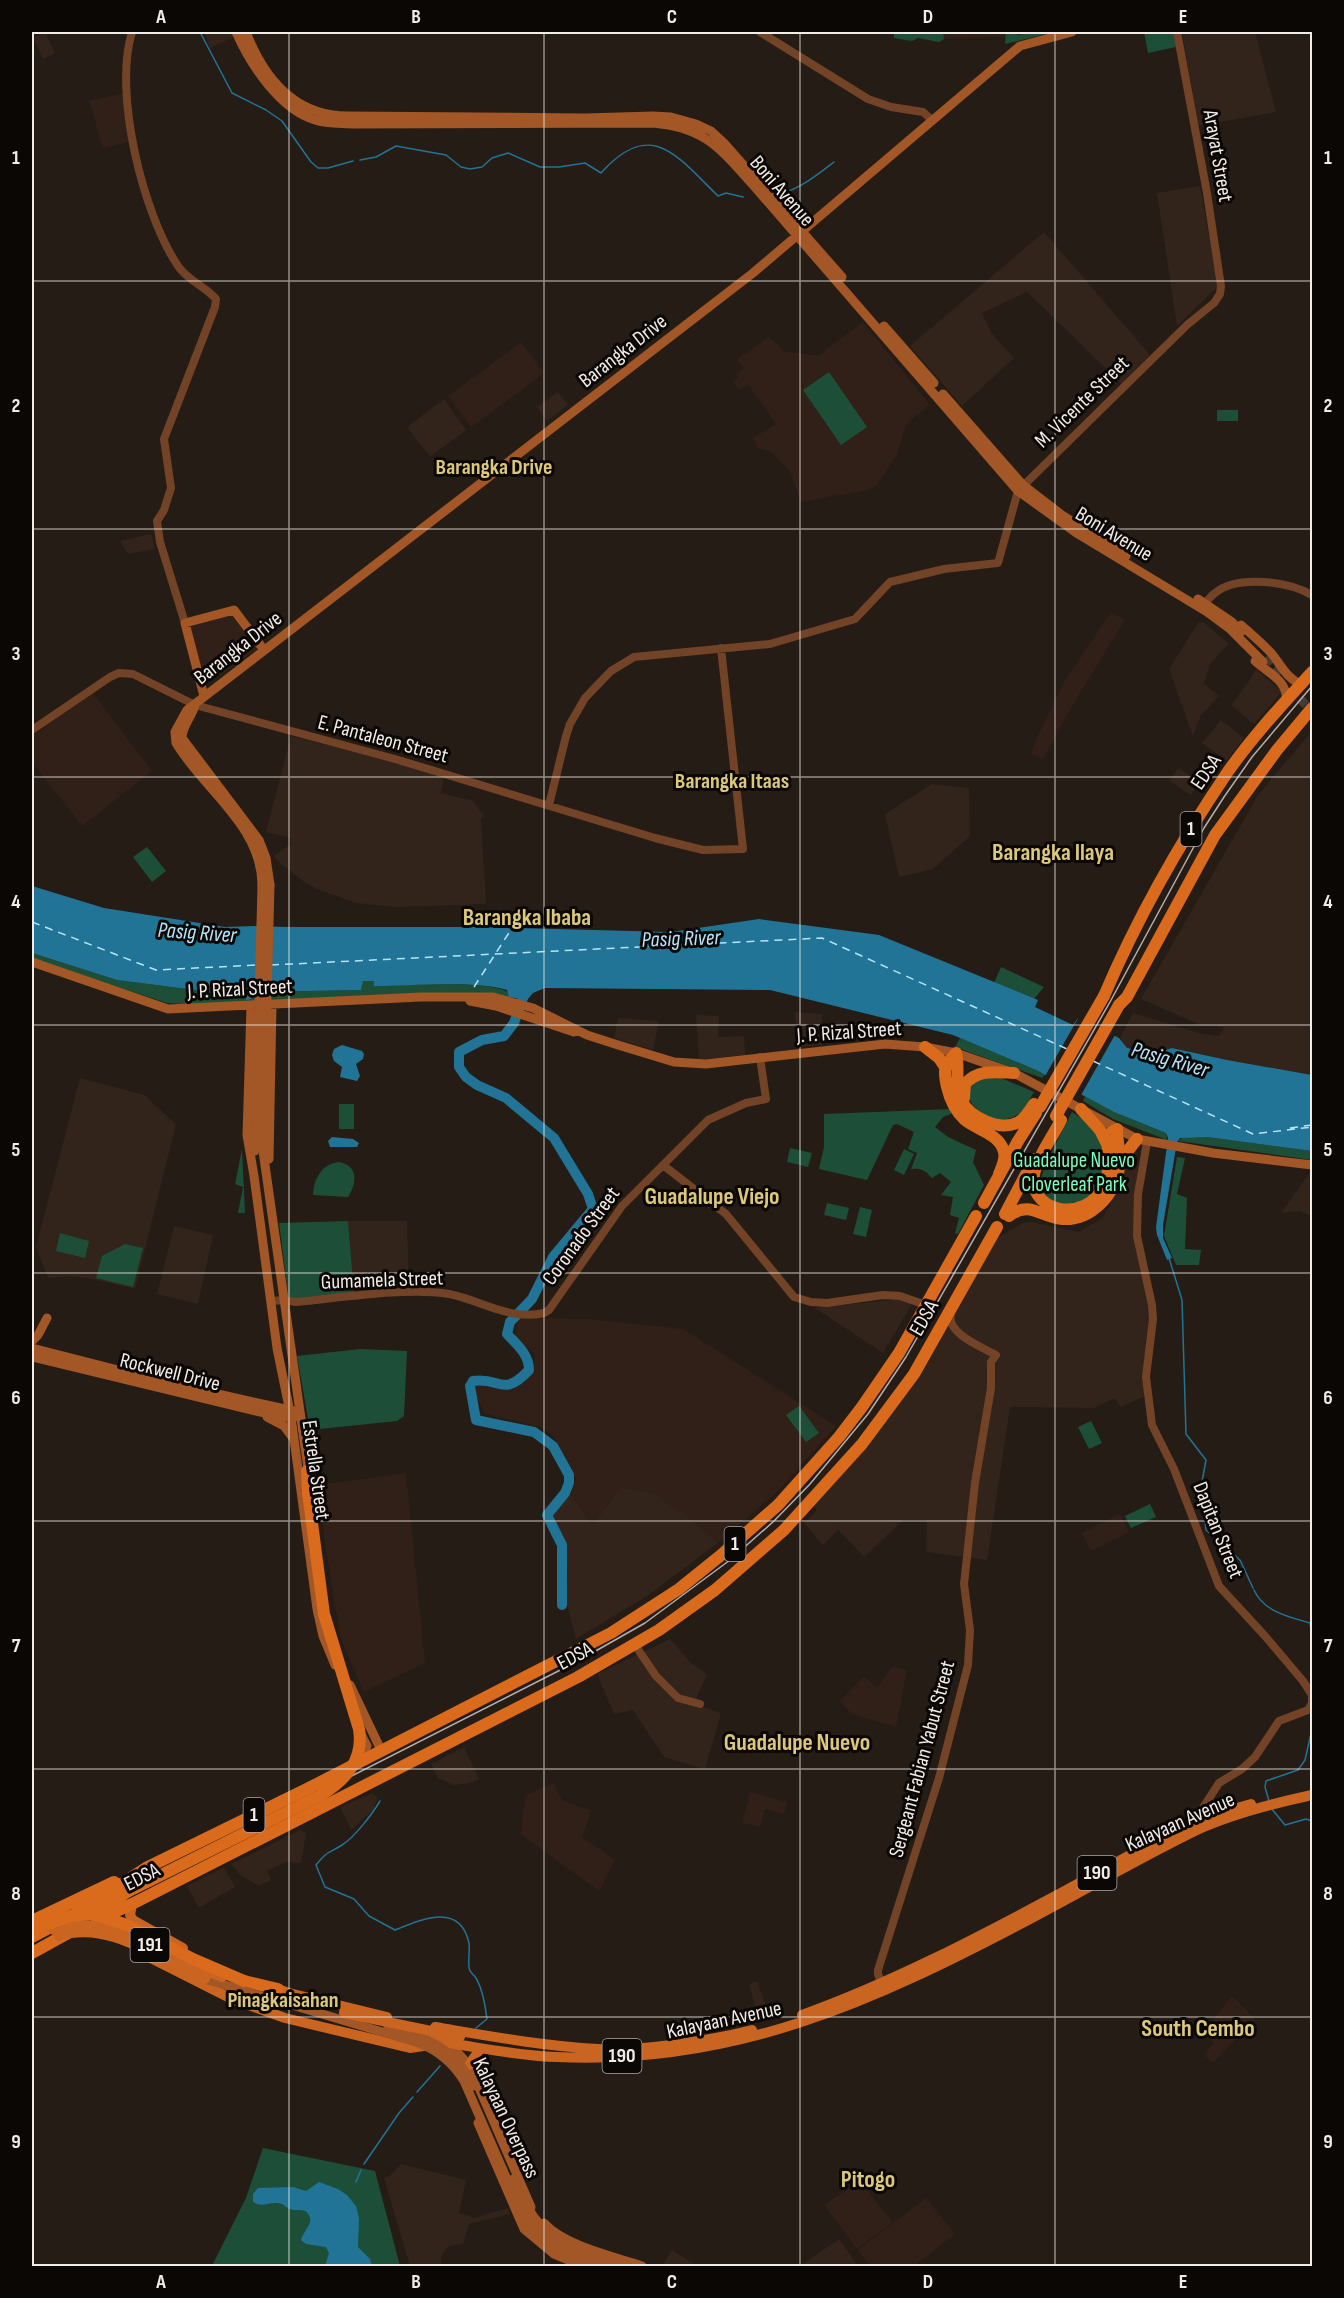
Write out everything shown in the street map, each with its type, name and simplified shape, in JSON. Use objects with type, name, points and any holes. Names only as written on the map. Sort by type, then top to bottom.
[{"type":"highway","name":"EDSA","points":[[984,1203],[1036,1104],[1116,969],[1195,823],[1245,750],[1312,672]]},
{"type":"highway","name":"EDSA","points":[[1120,1161],[1111,1191],[1103,1202],[1087,1213],[1066,1219],[1026,1208],[1007,1215],[1043,1144],[1060,1118],[1215,835],[1277,750],[1311,712]]},
{"type":"highway","points":[[925,1047],[939,1058],[945,1067],[949,1094],[957,1112],[970,1124],[997,1140],[1004,1150],[1004,1161],[999,1174]]},
{"type":"highway","points":[[956,1053],[960,1099],[966,1108],[983,1120],[1007,1125],[1022,1120],[1036,1104]]},
{"type":"highway","points":[[945,1067],[956,1053]]},
{"type":"highway","points":[[966,1108],[963,1087],[972,1077],[985,1072],[1014,1072]]},
{"type":"highway","points":[[1081,1109],[1100,1130],[1108,1145]]},
{"type":"highway","points":[[1060,1118],[1035,1170],[1034,1181],[1043,1200],[1050,1206],[1060,1209],[1072,1210],[1087,1204],[1096,1196],[1107,1179],[1109,1134],[1117,1129]]},
{"type":"highway","points":[[1117,1129],[1120,1161]]},
{"type":"highway","points":[[1120,1161],[1142,1141]]},
{"type":"highway","name":"EDSA","points":[[32,1939],[86,1908],[115,1887],[146,1869],[611,1633],[679,1589],[778,1505],[839,1437],[899,1353],[976,1216]]},
{"type":"highway","name":"EDSA","points":[[130,1898],[578,1677],[635,1645],[715,1590],[762,1550],[850,1459],[914,1374],[997,1227]]},
{"type":"highway","points":[[32,1953],[321,1795],[343,1780],[355,1763],[360,1746],[359,1729],[324,1614],[307,1471]]},
{"type":"highway","name":"1","points":[[32,1921],[90,1892],[146,1869]]},
{"type":"highway","points":[[32,1930],[70,1916],[94,1914],[127,1925],[183,1954],[244,1981],[278,1989]]},
{"type":"main road","name":"Boni Avenue","points":[[236,32],[250,60],[290,108],[316,121],[352,124],[653,123],[688,130],[701,135],[719,147],[800,233]]},
{"type":"main road","name":"Boni Avenue","points":[[246,32],[253,49],[290,99],[320,114],[585,118],[653,116],[671,117],[711,131],[724,143],[1020,488],[1078,534],[1232,622],[1265,659]]},
{"type":"main road","name":"Barangka Drive","points":[[266,885],[259,859],[250,839],[176,743],[176,728],[187,710],[753,273],[1020,46],[1072,32]]},
{"type":"main road","name":"Boni Avenue","points":[[1208,608],[1226,612],[1271,653],[1275,670],[1286,689],[1286,702]]},
{"type":"main road","name":"Boni Avenue","points":[[1208,608],[1215,624],[1263,669],[1275,670],[1301,684]]},
{"type":"main road","points":[[204,696],[185,623],[234,610],[264,650]]},
{"type":"main road","name":"Estrella Street","points":[[259,1154],[266,885]]},
{"type":"main road","name":"J. P. Rizal Street","points":[[32,962],[168,1010],[421,997],[457,997],[495,1001],[526,1006],[546,1019],[580,1032],[686,1064],[706,1064],[885,1044],[925,1047],[956,1053],[1014,1072],[1142,1141],[1312,1166]]},
{"type":"main road","name":"Estrella Street","points":[[272,1005],[270,1052],[259,1154],[254,1176],[284,1390],[295,1414],[294,1440],[319,1618],[323,1636],[351,1712],[367,1746],[362,1760]]},
{"type":"main road","name":"Estrella Street","points":[[251,1007],[247,1135],[259,1154],[266,1175],[284,1304],[295,1414],[307,1471],[313,1486],[328,1607],[337,1648],[348,1679],[381,1750]]},
{"type":"main road","points":[[250,1056],[256,1049],[270,1052]]},
{"type":"main road","points":[[32,1341],[44,1327],[47,1318]]},
{"type":"main road","name":"Rockwell Drive","points":[[32,1348],[48,1357]]},
{"type":"main road","name":"Rockwell Drive","points":[[32,1357],[48,1357],[231,1402],[295,1414]]},
{"type":"main road","points":[[253,1407],[275,1404],[280,1400],[284,1390]]},
{"type":"main road","points":[[253,1407],[284,1426],[294,1440]]},
{"type":"main road","name":"Kalayaan Avenue","points":[[117,1936],[244,1995],[413,2038],[480,2049],[559,2058],[638,2055],[699,2049],[793,2025],[883,1987],[998,1926],[1198,1826],[1312,1789]]},
{"type":"main road","name":"Kalayaan Avenue","points":[[1278,1801],[1312,1795]]},
{"type":"main road","points":[[130,1898],[130,1915],[137,1922]]},
{"type":"main road","points":[[117,1936],[118,1927],[123,1921],[137,1922]]},
{"type":"main road","points":[[132,1941],[131,1929],[137,1922]]},
{"type":"main road","name":"Kalayaan Avenue","points":[[137,1922],[189,1951],[278,1989],[429,2026],[598,2049],[668,2044],[743,2032],[793,2019],[883,1987]]},
{"type":"main road","name":"Kalayaan Overpass","points":[[32,1939],[67,1926],[92,1924],[110,1927],[210,1973],[437,2043],[453,2055],[470,2078],[522,2199],[541,2227],[566,2245],[622,2266]]},
{"type":"main road","points":[[80,1927],[96,1928],[117,1936],[232,1999],[285,2018],[410,2048],[448,2042]]},
{"type":"main road","name":"Kalayaan Overpass","points":[[32,1948],[69,1933],[99,1932],[120,1938],[205,1979],[419,2043],[441,2054],[454,2066],[464,2081],[518,2206],[529,2224],[542,2238],[555,2247],[602,2266]]},
{"type":"main road","points":[[205,1979],[218,1991],[231,1996],[421,2046],[447,2064],[462,2084],[524,2229],[554,2254],[583,2266]]},
{"type":"main road","points":[[344,2013],[506,2044],[559,2049],[598,2049]]},
{"type":"main road","points":[[429,2026],[448,2042],[469,2065],[530,2205],[548,2227],[562,2236],[642,2266]]},
{"type":"main road","points":[[469,2065],[480,2049]]},
{"type":"main road","points":[[514,2210],[530,2205]]},
{"type":"street","points":[[132,32],[126,68],[127,99],[132,135],[145,187],[160,232],[178,266],[191,281],[216,299],[164,439],[171,488],[164,510],[157,521],[160,542],[185,623]]},
{"type":"street","points":[[760,32],[868,99],[891,107],[923,112],[932,120]]},
{"type":"street","name":"Arayat Street","points":[[1178,32],[1221,286]]},
{"type":"street","name":"M. Vicente Street","points":[[1020,488],[1187,325],[1214,303],[1220,294],[1221,286]]},
{"type":"street","points":[[549,805],[570,724],[585,698],[611,670],[634,657],[770,644],[855,619],[890,582],[944,569],[998,563],[1020,488]]},
{"type":"street","points":[[1208,608],[1216,592],[1242,583],[1281,584],[1300,588],[1312,595]]},
{"type":"street","name":"E. Pantaleon Street","points":[[32,730],[118,673],[133,674],[195,705],[395,759],[684,846],[714,850],[743,849],[721,648]]},
{"type":"street","name":"Coronado Street","points":[[504,1312],[538,1314],[549,1310],[622,1206],[708,1120],[746,1103],[766,1099],[760,1057]]},
{"type":"street","name":"Dapitan Street","points":[[1142,1141],[1137,1236],[1152,1305],[1153,1320],[1146,1377],[1152,1425],[1174,1469],[1219,1586],[1265,1636],[1312,1695],[1312,1703],[1308,1710],[1279,1721],[1255,1757],[1242,1769],[1219,1783],[1199,1814],[1198,1826]]},
{"type":"street","points":[[663,1165],[726,1214],[794,1297],[811,1302],[827,1303],[883,1295],[900,1296],[926,1305]]},
{"type":"street","name":"Gumamela Street","points":[[272,1305],[391,1293],[450,1294],[504,1312]]},
{"type":"street","name":"Sergeant Fabian Yabut Street","points":[[883,1987],[878,1970],[936,1789],[965,1681],[970,1640],[964,1584],[975,1483],[991,1388],[991,1362],[996,1354],[953,1329],[949,1319],[952,1307]]},
{"type":"street","points":[[635,1645],[656,1676],[678,1698],[700,1704]]},
{"type":"shaded area","points":[[45,32],[55,53],[43,59],[33,38]]},
{"type":"shaded area","points":[[204,32],[234,32],[236,36],[210,48]]},
{"type":"shaded area","points":[[940,32],[1056,32],[1017,44],[1002,37],[941,39]]},
{"type":"shaded area","points":[[1182,32],[1255,32],[1276,112],[1198,126]]},
{"type":"shaded area","points":[[124,93],[129,142],[103,148],[89,101]]},
{"type":"shaded area","points":[[1200,186],[1218,286],[1177,326],[1157,193]]},
{"type":"shaded area","points":[[1044,232],[1150,355],[1122,384],[1027,292],[982,313],[991,332],[1014,358],[962,406],[910,346]]},
{"type":"shaded area","points":[[863,322],[930,405],[906,426],[897,454],[877,485],[868,490],[801,502],[790,472],[771,452],[759,448],[753,438],[776,424],[748,384],[739,390],[733,381],[738,377],[736,374],[744,368],[737,359],[769,337],[784,351],[818,356]]},
{"type":"shaded area","points":[[521,342],[544,373],[471,427],[448,396]]},
{"type":"shaded area","points":[[558,392],[568,405],[547,421],[537,407]]},
{"type":"shaded area","points":[[444,399],[466,430],[430,457],[407,427]]},
{"type":"shaded area","points":[[151,534],[155,549],[128,554],[120,541]]},
{"type":"shaded area","points":[[1111,612],[1125,620],[1069,711],[1043,759],[1031,753],[1064,682]]},
{"type":"shaded area","points":[[230,613],[258,648],[221,675],[212,662],[200,667],[189,627]]},
{"type":"shaded area","points":[[1203,622],[1229,644],[1211,662],[1204,683],[1219,696],[1201,715],[1193,736],[1169,669],[1198,623]]},
{"type":"shaded area","points":[[1256,669],[1282,692],[1254,724],[1231,705]]},
{"type":"shaded area","points":[[93,693],[152,771],[82,826],[32,762],[32,736]]},
{"type":"shaded area","points":[[1221,720],[1244,738],[1227,761],[1202,743]]},
{"type":"shaded area","points":[[1312,731],[1312,1075],[1173,1048],[1157,1053],[1127,1048],[1120,1038],[1133,1013],[1202,1034],[1219,1036],[1224,1027],[1203,1026],[1141,999],[1258,795]]},
{"type":"shaded area","points":[[291,736],[391,761],[444,778],[441,793],[473,801],[484,816],[481,818],[486,904],[395,907],[356,903],[317,889],[279,862],[274,856],[291,844],[291,838],[266,832]]},
{"type":"shaded area","points":[[1178,768],[1199,782],[1191,795],[1169,781]]},
{"type":"shaded area","points":[[932,784],[969,788],[970,836],[933,869],[899,877],[885,814]]},
{"type":"shaded area","points":[[794,1012],[822,1014],[822,1045],[800,1047]]},
{"type":"shaded area","points":[[696,1015],[719,1016],[718,1037],[744,1036],[745,1055],[699,1060]]},
{"type":"shaded area","points":[[618,1018],[659,1021],[653,1050],[614,1038]]},
{"type":"shaded area","points":[[80,1078],[144,1095],[176,1124],[135,1289],[88,1278],[69,1276],[48,1278],[36,1247]]},
{"type":"shaded area","points":[[1128,1158],[1138,1160],[1133,1232],[1151,1314],[1145,1396],[1121,1407],[1114,1398],[1094,1408],[1010,1407],[987,1560],[926,1552],[927,1520],[903,1520],[864,1557],[831,1522],[838,1530],[823,1545],[804,1523],[817,1510],[811,1504],[910,1386],[997,1238],[1023,1223],[1032,1222],[1079,1232],[1102,1218],[1117,1194],[1122,1171]]},
{"type":"shaded area","points":[[1310,1172],[1312,1173],[1312,1216],[1299,1211],[1281,1213]]},
{"type":"shaded area","points":[[348,1221],[407,1221],[409,1287],[354,1292]]},
{"type":"shaded area","points":[[174,1226],[213,1235],[198,1304],[157,1294]]},
{"type":"shaded area","points":[[901,1299],[912,1304],[883,1353],[815,1308]]},
{"type":"shaded area","points":[[517,1318],[587,1319],[683,1329],[836,1426],[778,1491],[718,1543],[690,1518],[653,1493],[621,1487],[592,1525],[571,1494],[576,1479],[553,1435],[539,1427],[485,1414],[476,1397],[476,1388],[480,1383],[501,1389],[518,1386],[534,1372],[535,1354],[515,1336]]},
{"type":"shaded area","points":[[406,1473],[425,1663],[364,1692],[341,1640],[326,1550],[319,1485]]},
{"type":"shaded area","points":[[621,1487],[653,1493],[690,1518],[718,1543],[647,1596],[576,1639],[564,1593],[568,1574],[565,1544],[549,1514],[571,1494],[592,1525]]},
{"type":"shaded area","points":[[1120,1514],[1129,1532],[1091,1551],[1082,1533]]},
{"type":"shaded area","points":[[670,1639],[691,1663],[707,1674],[694,1704],[721,1713],[705,1769],[664,1757],[633,1710],[614,1714],[597,1674]]},
{"type":"shaded area","points":[[892,1667],[907,1670],[896,1727],[852,1714],[840,1701],[864,1676],[877,1688]]},
{"type":"shaded area","points":[[464,1747],[479,1779],[471,1783],[454,1785],[438,1778],[431,1764]]},
{"type":"shaded area","points":[[553,1783],[562,1800],[591,1811],[582,1837],[615,1860],[599,1891],[521,1834],[525,1796]]},
{"type":"shaded area","points":[[750,1792],[787,1802],[784,1814],[765,1809],[760,1827],[742,1823]]},
{"type":"shaded area","points":[[372,1793],[378,1798],[373,1810],[351,1830],[340,1807]]},
{"type":"shaded area","points":[[300,1830],[306,1833],[301,1863],[286,1862],[267,1871],[271,1880],[259,1886],[240,1875],[231,1864]]},
{"type":"shaded area","points":[[224,1867],[235,1887],[200,1907],[187,1886]]},
{"type":"shaded area","points":[[757,1981],[769,2014],[758,2017],[749,1984]]},
{"type":"shaded area","points":[[1232,1996],[1255,2019],[1213,2063],[1204,2055],[1214,2043],[1203,2032]]},
{"type":"shaded area","points":[[401,2164],[466,2180],[459,2213],[474,2218],[508,2208],[510,2214],[469,2224],[463,2244],[452,2245],[445,2249],[441,2257],[441,2266],[410,2266],[384,2178],[391,2175]]},
{"type":"shaded area","points":[[859,2181],[893,2222],[857,2249],[824,2205]]},
{"type":"shaded area","points":[[926,2198],[955,2234],[914,2266],[870,2266],[858,2250]]},
{"type":"shaded area","points":[[839,2239],[858,2266],[800,2266]]},
{"type":"shaded area","points":[[672,2250],[697,2266],[662,2266]]},
{"type":"green space","points":[[894,32],[943,32],[944,39],[939,42],[918,38],[912,41],[894,38]]},
{"type":"green space","points":[[1006,32],[1018,35],[1054,32],[1005,44]]},
{"type":"green space","points":[[1144,32],[1173,32],[1176,47],[1148,53]]},
{"type":"green space","points":[[829,372],[867,427],[841,445],[803,390]]},
{"type":"green space","points":[[1217,410],[1238,410],[1238,421],[1217,421]]},
{"type":"green space","points":[[147,847],[166,871],[152,882],[133,857]]},
{"type":"green space","points":[[32,953],[117,980],[195,990],[246,991],[246,999],[251,999],[250,992],[361,990],[362,981],[374,981],[374,986],[445,984],[486,986],[509,993],[509,997],[493,994],[200,1005],[167,1003],[32,959]]},
{"type":"green space","points":[[1001,967],[1044,987],[1033,1000],[994,983]]},
{"type":"green space","points":[[960,1038],[1045,1075],[1042,1078],[955,1047]]},
{"type":"green space","points":[[976,1078],[1001,1078],[1034,1092],[1020,1113],[1008,1119],[997,1119],[987,1116],[971,1103],[968,1094],[969,1086]]},
{"type":"green space","points":[[1085,1096],[1114,1112],[1166,1133],[1167,1140],[1113,1119],[1083,1101]]},
{"type":"green space","points":[[339,1104],[354,1104],[354,1129],[339,1129]]},
{"type":"green space","points":[[952,1109],[953,1113],[943,1117],[935,1127],[948,1137],[976,1150],[973,1162],[984,1185],[958,1234],[955,1233],[959,1218],[950,1215],[953,1197],[941,1195],[951,1182],[940,1173],[932,1178],[923,1170],[911,1169],[917,1153],[908,1149],[914,1132],[897,1124],[893,1125],[867,1180],[819,1169],[824,1147],[824,1114]]},
{"type":"green space","name":"Guadalupe Nuevo Cloverleaf Park","points":[[1072,1112],[1088,1122],[1102,1142],[1104,1178],[1094,1194],[1072,1206],[1049,1200],[1039,1186],[1045,1165]]},
{"type":"green space","points":[[1183,1137],[1207,1137],[1312,1151],[1312,1160],[1178,1141]]},
{"type":"green space","points":[[790,1148],[812,1153],[808,1167],[787,1162]]},
{"type":"green space","points":[[242,1149],[245,1213],[238,1213],[243,1187],[235,1184]]},
{"type":"green space","points":[[904,1149],[914,1154],[904,1175],[894,1170]]},
{"type":"green space","points":[[1177,1157],[1185,1158],[1177,1194],[1187,1198],[1185,1249],[1201,1250],[1199,1265],[1176,1265],[1164,1236]]},
{"type":"green space","points":[[338,1162],[350,1167],[353,1171],[354,1181],[348,1197],[313,1195],[319,1174],[327,1166]]},
{"type":"green space","points":[[827,1203],[849,1208],[846,1220],[824,1215]]},
{"type":"green space","points":[[860,1207],[872,1210],[866,1237],[853,1234]]},
{"type":"green space","points":[[348,1221],[354,1292],[289,1300],[279,1223]]},
{"type":"green space","points":[[60,1233],[89,1241],[85,1258],[56,1251]]},
{"type":"green space","points":[[125,1244],[143,1248],[133,1287],[96,1278],[102,1256]]},
{"type":"green space","points":[[360,1349],[407,1351],[404,1416],[397,1421],[310,1430],[297,1356]]},
{"type":"green space","points":[[799,1406],[819,1433],[806,1442],[786,1415]]},
{"type":"green space","points":[[1091,1421],[1102,1443],[1089,1449],[1078,1427]]},
{"type":"green space","points":[[1150,1504],[1156,1517],[1131,1528],[1125,1516]]},
{"type":"green space","points":[[263,2148],[375,2171],[400,2266],[212,2266],[246,2198]]},
{"type":"water","name":"Pasig River","points":[[32,886],[104,908],[225,927],[479,927],[671,932],[759,919],[879,935],[1038,1000],[1035,1007],[1073,1025],[1078,1018],[1119,1038],[1127,1048],[1157,1053],[1172,1048],[1312,1075],[1312,1151],[1207,1137],[1180,1138],[1177,1142],[1163,1225],[1163,1238],[1172,1258],[1167,1260],[1156,1227],[1168,1138],[1166,1133],[1114,1112],[1036,1070],[953,1035],[770,990],[545,988],[533,993],[527,1000],[509,997],[507,990],[478,985],[374,986],[374,981],[363,981],[361,990],[251,992],[251,999],[246,1000],[245,991],[195,990],[117,980],[32,953]]},
{"type":"water","points":[[342,1045],[362,1051],[364,1054],[363,1059],[356,1064],[360,1076],[357,1081],[340,1077],[342,1067],[334,1061],[332,1055],[334,1049]]},
{"type":"water","points":[[332,1137],[353,1139],[359,1143],[357,1147],[330,1147],[328,1141]]},
{"type":"water","points":[[319,2182],[338,2189],[347,2195],[356,2206],[359,2218],[358,2247],[370,2259],[372,2266],[325,2266],[329,2253],[326,2247],[306,2244],[301,2240],[310,2221],[307,2212],[293,2210],[279,2203],[262,2205],[253,2202],[253,2194],[258,2188],[293,2187],[306,2191]]},
{"type":"pier","points":[[1080,1015],[1116,1033],[1080,1097],[1044,1078]]},
{"type":"waterway","points":[[200,32],[232,93],[282,121],[311,162],[318,168],[328,168],[353,161]]},
{"type":"waterway","points":[[360,160],[376,157],[396,146],[446,155],[461,167],[470,169],[482,167],[492,158],[508,153],[540,167],[585,163],[601,173],[619,156],[635,147],[649,145],[663,148],[676,156],[718,196],[726,193],[743,197]]},
{"type":"waterway","points":[[778,195],[801,185],[834,162]]},
{"type":"waterway","points":[[524,995],[514,1023],[504,1036],[482,1040],[459,1052],[459,1067],[466,1077],[477,1085],[506,1098],[554,1138],[588,1194],[593,1209],[553,1257],[532,1299],[510,1322],[507,1334],[525,1354],[529,1370],[520,1379],[507,1385],[482,1380],[473,1381],[470,1386],[476,1420],[534,1432],[553,1446],[569,1475],[565,1493],[547,1515],[562,1545],[562,1605]]},
{"type":"waterway","points":[[1169,1258],[1182,1300],[1186,1434],[1206,1460],[1201,1487],[1203,1502]]},
{"type":"waterway","points":[[1203,1503],[1206,1530],[1240,1560],[1253,1588]]},
{"type":"waterway","points":[[1254,1590],[1264,1604],[1271,1609],[1310,1623],[1312,1636]]},
{"type":"waterway","points":[[1269,1801],[1265,1787],[1266,1781],[1298,1770],[1305,1760],[1312,1729]]},
{"type":"waterway","points":[[380,1801],[352,1837],[326,1854],[316,1865],[325,1887],[354,1899],[369,1916],[395,1930],[428,1918],[449,1918],[457,1922],[464,1930],[469,1943],[469,1969],[476,1978],[482,1993],[487,2019],[476,2028]]},
{"type":"waterway","points":[[1271,1808],[1285,1825],[1306,1819],[1312,1821]]},
{"type":"waterway","points":[[417,2092],[440,2066]]},
{"type":"waterway","points":[[364,2164],[399,2113],[413,2097]]},
{"type":"waterway","points":[[356,2182],[361,2170]]},
{"type":"ferry route","points":[[32,922],[156,970],[257,965]]},
{"type":"ferry route","points":[[474,987],[514,925]]},
{"type":"ferry route","points":[[271,965],[822,938],[1067,1049]]},
{"type":"ferry route","points":[[1093,1061],[1253,1134],[1312,1127]]},
{"type":"ferry route","points":[[1290,1128],[1312,1125]]},
{"type":"tunnel","points":[[1266,657],[1283,674]]},
{"type":"tunnel","points":[[1290,689],[1312,711]]},
{"type":"tram line","points":[[208,1849],[578,1661],[645,1623],[730,1560],[774,1521],[810,1484],[868,1414],[906,1357],[1110,1002],[1204,828],[1252,757],[1312,686]]},
{"type":"district","name":"Barangka Drive","points":[[494,467]]},
{"type":"district","name":"Barangka Itaas","points":[[732,781]]},
{"type":"district","name":"Barangka Ilaya","points":[[1053,852]]},
{"type":"district","name":"Barangka Ibaba","points":[[527,917]]},
{"type":"district","name":"Guadalupe Viejo","points":[[712,1196]]},
{"type":"district","name":"Guadalupe Nuevo","points":[[797,1742]]},
{"type":"district","name":"Pinagkaisahan","points":[[283,2000]]},
{"type":"district","name":"South Cembo","points":[[1198,2028]]},
{"type":"district","name":"Pitogo","points":[[868,2179]]}]
